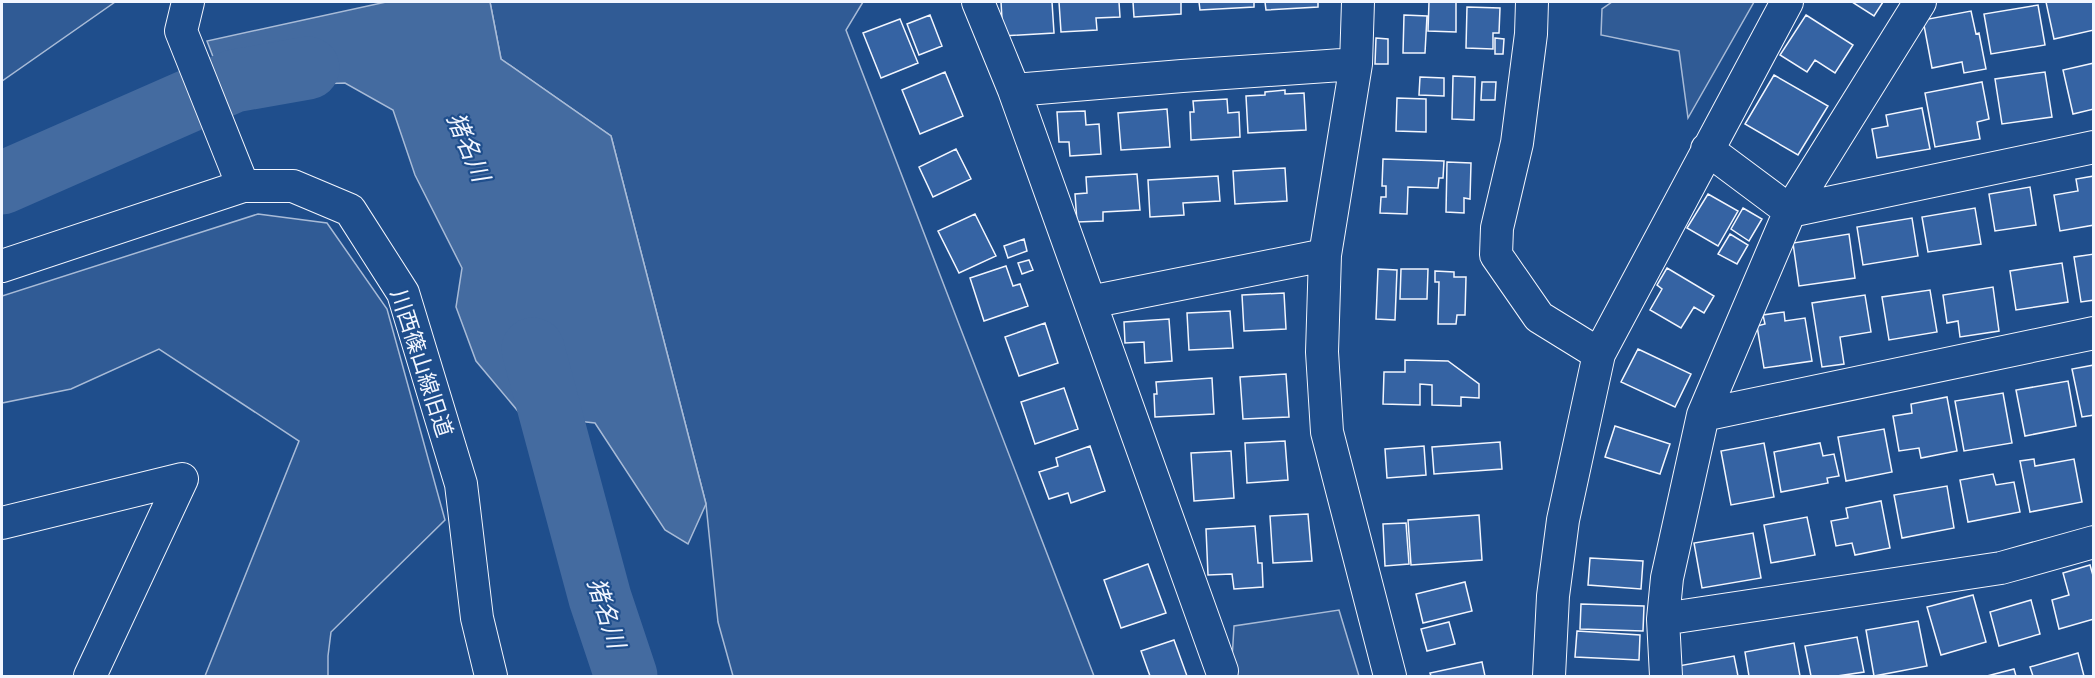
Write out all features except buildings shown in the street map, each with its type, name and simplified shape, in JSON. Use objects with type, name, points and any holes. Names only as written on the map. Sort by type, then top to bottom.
[{"type":"street","points":[[188,2],[181,31],[237,172]]},
{"type":"street","points":[[978,2],[1014,90],[1222,671]]},
{"type":"street","points":[[1358,2],[1356,64],[1325,255],[1322,352],[1327,432],[1390,676]]},
{"type":"street","points":[[1532,2],[1531,34],[1517,143],[1497,228],[1496,255],[1539,317],[1599,354]]},
{"type":"street","points":[[1549,676],[1553,596],[1563,520],[1599,354],[1787,2]]},
{"type":"street","points":[[1666,676],[1663,619],[1667,578],[1703,415],[1790,211],[1920,2]]},
{"type":"street","points":[[1014,90],[1356,64]]},
{"type":"street","points":[[1707,150],[1790,211],[2094,147]]},
{"type":"street","name":"川西篠山線旧道","points":[[2,266],[237,172],[293,186],[350,210],[403,293],[461,484],[477,618],[490,676]]},
{"type":"street","points":[[1090,302],[1325,255]]},
{"type":"street","points":[[1703,415],[2094,333]]},
{"type":"street","points":[[2,524],[182,479],[90,676]]},
{"type":"street","points":[[1663,619],[2001,568],[2094,542]]},
{"type":"shaded area","points":[[2,2],[115,2],[2,81]]},
{"type":"shaded area","points":[[490,2],[863,2],[846,30],[1094,676],[733,676],[718,622],[706,504],[611,136],[501,59]]},
{"type":"shaded area","points":[[1612,2],[1754,2],[1688,118],[1679,51],[1601,35],[1602,9]]},
{"type":"shaded area","points":[[258,214],[327,223],[387,309],[445,520],[331,632],[328,676],[205,676],[299,441],[159,349],[71,389],[2,403],[2,296]]},
{"type":"shaded area","points":[[1339,610],[1359,676],[1231,676],[1234,626]]},
{"type":"water","points":[[386,2],[490,2],[501,59],[611,136],[706,504],[688,544],[665,530],[595,423],[577,421],[543,441],[476,361],[456,307],[462,268],[415,175],[393,110],[345,83],[289,85],[228,96],[207,41]]},
{"type":"waterway","name":"猪名川","points":[[2,183],[234,81],[308,68]]},
{"type":"waterway","name":"猪名川","points":[[533,349],[600,598],[626,676]]}]
